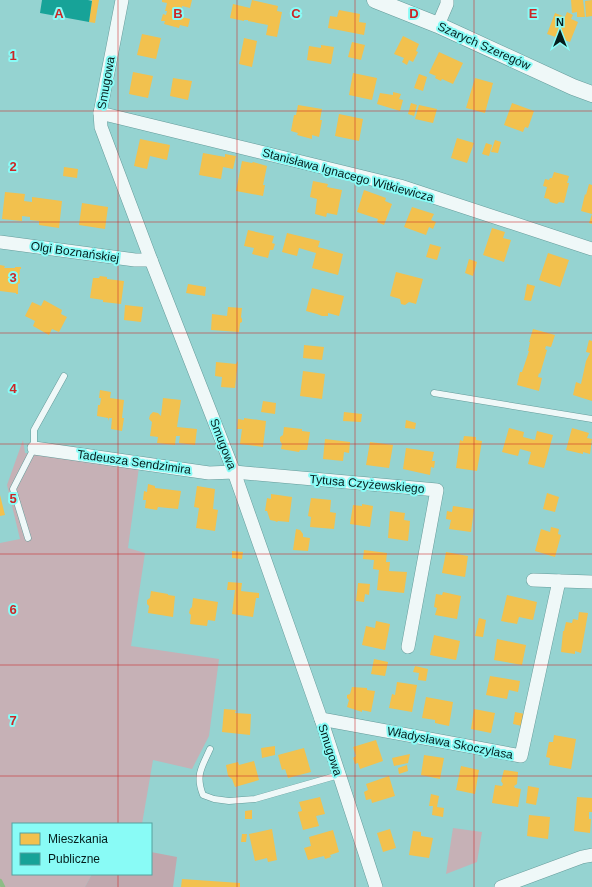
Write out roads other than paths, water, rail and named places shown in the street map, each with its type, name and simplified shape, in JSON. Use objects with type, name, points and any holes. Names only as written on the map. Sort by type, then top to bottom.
[{"type":"street","name":"Smugowa","points":[[122,0],[100,113],[102,127],[151,260],[234,472],[321,719],[376,887]]},
{"type":"street","name":"Szarych Szeregów","points":[[375,0],[438,25],[592,94]]},
{"type":"street","points":[[438,25],[447,4],[447,0]]},
{"type":"street","name":"Stanisława Ignacego Witkiewicza","points":[[100,113],[400,186],[592,249]]},
{"type":"street","name":"Olgi Boznańskiej","points":[[0,242],[135,260],[151,260]]},
{"type":"street","name":"Tadeusza Sendzimira","points":[[34,448],[209,473],[234,472]]},
{"type":"street","name":"Tytusa Czyżewskiego","points":[[234,472],[437,490],[408,647]]},
{"type":"street","points":[[533,580],[592,582]]},
{"type":"street","name":"Władysława Skoczylasa","points":[[321,719],[521,756],[559,581]]},
{"type":"street","points":[[501,887],[582,857],[592,855]]},
{"type":"lane","points":[[28,538],[13,489],[34,448],[34,430],[64,376]]},
{"type":"lane","points":[[434,393],[592,419]]},
{"type":"lane","points":[[210,749],[199,775],[199,785],[203,795],[214,799],[229,801],[256,799],[339,775]]},
{"type":"waterway","points":[[0,881],[3,887]]}]
